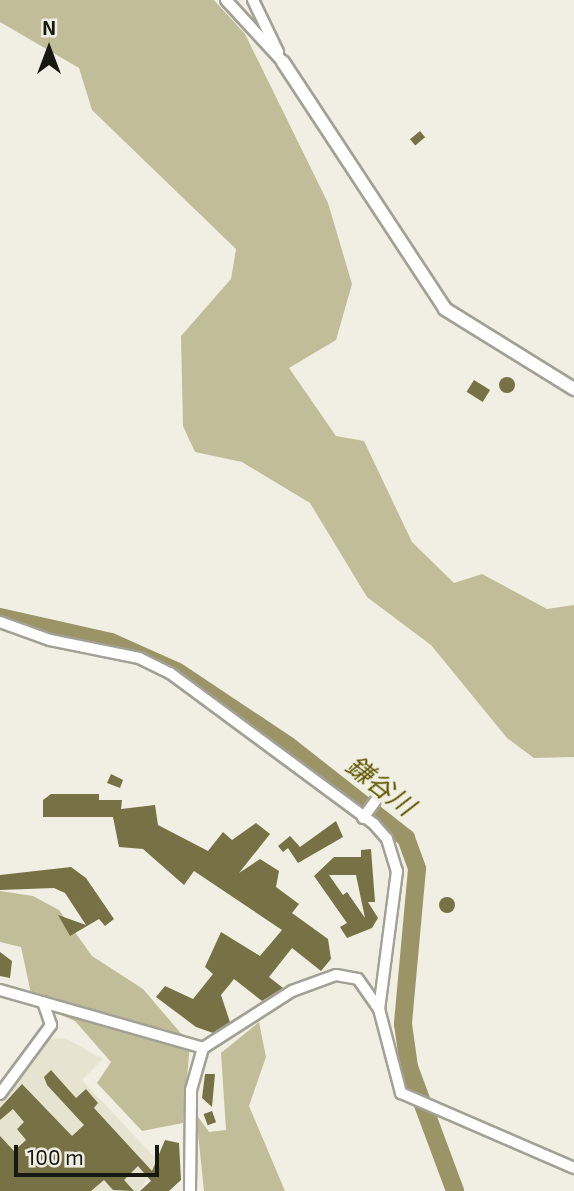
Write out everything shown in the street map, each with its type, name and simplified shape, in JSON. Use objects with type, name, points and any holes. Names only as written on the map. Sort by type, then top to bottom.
[{"type":"street","points":[[226,0],[283,62]]},
{"type":"street","points":[[253,0],[283,62],[445,309],[574,389]]},
{"type":"street","points":[[0,622],[50,640],[139,658],[170,673],[387,839],[397,871],[379,1009]]},
{"type":"street","points":[[363,818],[379,796]]},
{"type":"street","points":[[190,1191],[191,1090],[203,1048],[292,991],[336,975],[358,979],[379,1009],[401,1093],[574,1168]]},
{"type":"street","points":[[0,990],[203,1048]]},
{"type":"street","points":[[0,1094],[51,1025],[43,1002]]},
{"type":"shaded area","points":[[0,0],[214,0],[245,34],[328,203],[352,284],[336,340],[289,368],[336,436],[364,441],[412,542],[454,583],[482,574],[547,609],[574,605],[574,757],[534,758],[507,738],[431,645],[367,597],[310,503],[242,462],[195,452],[183,426],[181,336],[231,279],[236,249],[92,110],[79,68],[0,22]]},
{"type":"shaded area","points":[[0,891],[33,896],[59,910],[92,956],[143,989],[190,1044],[183,1123],[142,1131],[97,1083],[111,1062],[75,1021],[33,1003],[21,947],[0,942]]},
{"type":"shaded area","points":[[259,1022],[266,1057],[249,1106],[285,1191],[204,1191],[196,1114],[209,1132],[226,1130],[221,1053]]},
{"type":"shaded area","points":[[65,1038],[103,1059],[82,1080],[159,1162],[139,1191],[0,1191],[0,1100],[49,1039]]},
{"type":"building","points":[[420,131],[425,137],[415,145],[410,139]]},
{"type":"building","points":[[507,377],[513,379],[513,391],[507,393],[501,391],[499,385],[501,379]]},
{"type":"building","points":[[474,380],[490,390],[483,402],[467,392]]},
{"type":"building","points":[[111,774],[123,780],[120,788],[107,783]]},
{"type":"building","points":[[51,794],[99,794],[99,800],[122,800],[121,809],[155,805],[158,825],[208,851],[223,832],[232,840],[256,823],[270,834],[239,873],[260,859],[279,871],[276,887],[299,904],[292,913],[328,939],[331,959],[321,971],[292,948],[269,977],[283,988],[262,1001],[234,979],[221,995],[230,1022],[213,1033],[196,1027],[156,997],[165,986],[193,999],[213,974],[205,967],[221,932],[260,956],[282,930],[194,871],[184,885],[143,849],[119,847],[113,817],[43,817],[43,800]]},
{"type":"building","points":[[336,821],[343,837],[298,863],[288,848],[283,852],[278,846],[290,836],[300,847]]},
{"type":"building","points":[[371,849],[375,902],[368,902],[378,918],[372,928],[347,938],[340,927],[347,923],[314,876],[334,857],[361,857],[361,850]],"holes":[[[329,875],[356,875],[365,918],[347,892],[343,895]]]},
{"type":"building","points":[[71,867],[86,878],[114,919],[105,926],[99,919],[70,936],[58,915],[86,925],[65,893],[54,888],[0,890],[0,875]]},
{"type":"building","points":[[444,897],[450,897],[455,905],[453,911],[444,913],[439,908],[439,902]]},
{"type":"building","points":[[0,952],[12,961],[10,978],[0,976]]},
{"type":"building","points":[[51,1070],[76,1098],[86,1089],[98,1103],[94,1108],[152,1171],[165,1140],[179,1143],[181,1180],[169,1191],[140,1191],[151,1181],[138,1166],[124,1180],[134,1191],[113,1190],[104,1180],[91,1191],[0,1191],[0,1136],[14,1151],[26,1140],[17,1129],[24,1122],[13,1109],[0,1120],[0,1108],[22,1084],[72,1136],[84,1125],[47,1085],[44,1077]]},
{"type":"building","points":[[205,1074],[215,1074],[212,1107],[202,1098]]},
{"type":"building","points":[[212,1111],[216,1122],[208,1125],[204,1114]]},
{"type":"waterway","name":"鎌谷川","points":[[0,617],[111,642],[178,672],[289,746],[406,838],[417,869],[403,1024],[409,1067],[455,1191]]}]
